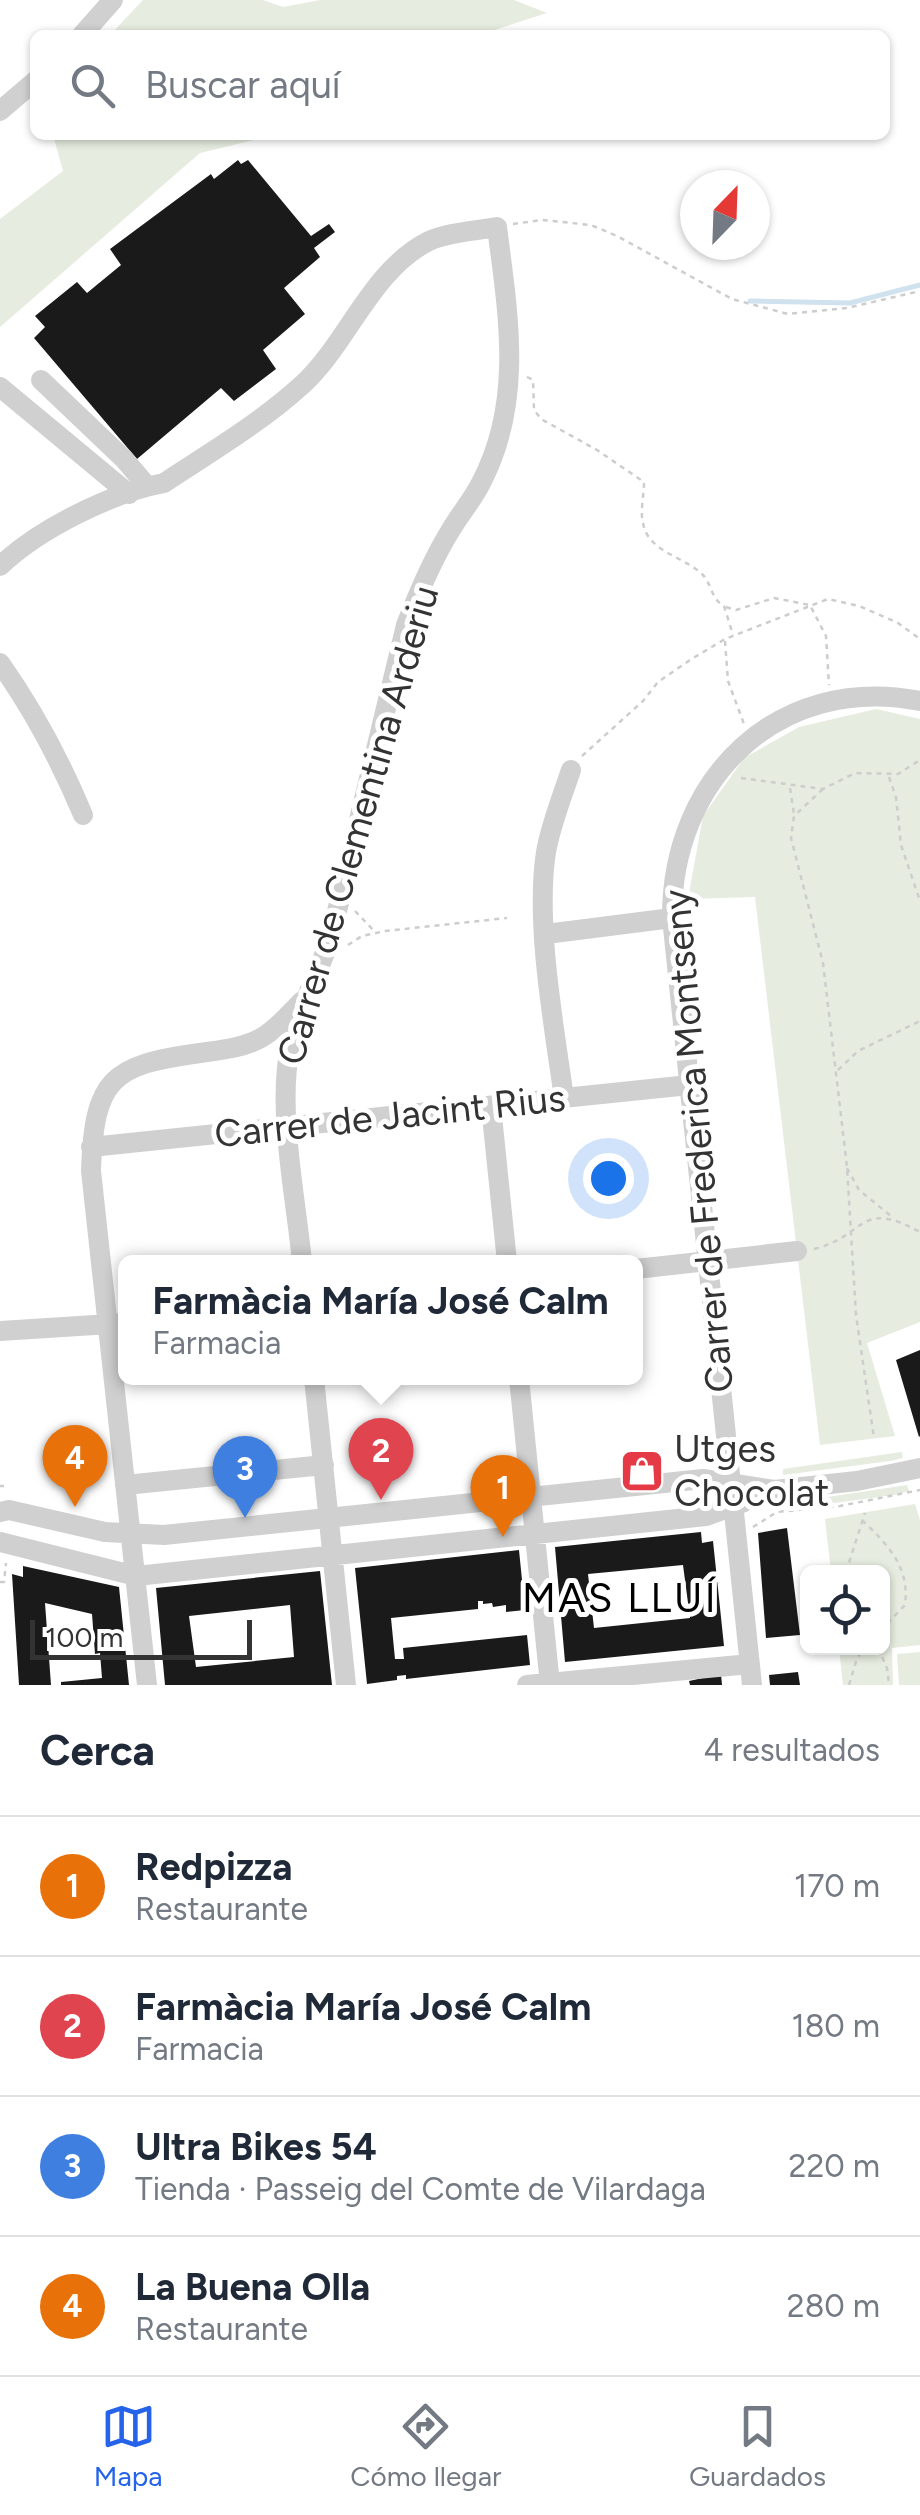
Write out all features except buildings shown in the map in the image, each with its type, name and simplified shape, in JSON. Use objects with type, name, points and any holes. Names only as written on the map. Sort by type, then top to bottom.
[{"type":"street","points":[[86,30],[113,0]]},
{"type":"street","points":[[0,111],[30,85]]},
{"type":"street","points":[[0,566],[18,550],[81,514],[164,483],[262,418],[305,382],[331,353],[380,284],[430,240],[497,227]]},
{"type":"street","name":"Carrer de Clementina Arderiu","points":[[301,1255],[286,1068],[291,1043],[323,964],[339,906],[406,625],[422,583],[496,450],[512,366],[497,227]]},
{"type":"street","points":[[41,380],[128,463],[138,490]]},
{"type":"street","points":[[0,387],[138,490]]},
{"type":"street","points":[[0,663],[31,707],[83,815]]},
{"type":"street","name":"Carrer de Frederica Montseny","points":[[751,1674],[672,918],[675,862],[693,814],[716,776],[749,740],[794,714],[830,702],[873,696],[920,701]]},
{"type":"street","points":[[564,1098],[546,934],[546,854],[571,770]]},
{"type":"street","points":[[546,934],[672,918]]},
{"type":"street","points":[[0,1331],[117,1324],[91,1171],[92,1124],[99,1102],[110,1086],[126,1072],[160,1058],[227,1049],[260,1039],[310,992]]},
{"type":"street","name":"Carrer de Jacint Rius","points":[[92,1147],[689,1085]]},
{"type":"street","points":[[491,1106],[507,1255]]},
{"type":"street","points":[[643,1268],[797,1251]]},
{"type":"street","points":[[120,1385],[125,1485],[147,1685]]},
{"type":"street","points":[[315,1385],[346,1685]]},
{"type":"street","points":[[521,1385],[550,1684]]},
{"type":"street","points":[[125,1485],[324,1465]]},
{"type":"street","points":[[0,1520],[8,1510],[105,1532],[164,1535],[703,1479],[774,1490],[858,1481],[920,1468]]},
{"type":"street","points":[[6,1562],[136,1576],[706,1516],[774,1490]]},
{"type":"street","points":[[527,1685],[751,1674]]},
{"type":"path","points":[[497,227],[542,220],[591,225],[732,299],[788,314],[847,308],[920,291]]},
{"type":"path","points":[[512,366],[532,380],[534,410],[541,420],[597,450],[644,482],[642,522],[648,538],[704,575],[716,602],[736,610],[774,598],[799,600],[810,606],[826,636],[830,702]]},
{"type":"path","points":[[571,770],[658,682],[725,640],[828,598],[898,623],[920,639]]},
{"type":"path","points":[[724,606],[734,636]]},
{"type":"path","points":[[725,640],[728,681],[749,740]]},
{"type":"path","points":[[794,816],[823,789],[855,773],[888,776],[920,760]]},
{"type":"path","points":[[733,774],[746,781],[823,789]]},
{"type":"path","points":[[888,776],[896,797],[901,845],[920,901]]},
{"type":"path","points":[[790,786],[794,816],[790,838],[823,963],[837,1071],[856,1314],[874,1438]]},
{"type":"path","points":[[339,906],[354,910],[378,935]]},
{"type":"path","points":[[323,964],[336,959],[362,936],[507,918]]},
{"type":"path","points":[[837,1071],[858,1051],[920,1021]]},
{"type":"path","points":[[846,1167],[860,1190],[893,1217],[920,1232]]},
{"type":"path","points":[[797,1251],[831,1244],[869,1220],[893,1217]]},
{"type":"path","points":[[744,1531],[777,1512],[840,1506],[920,1490]]},
{"type":"path","points":[[848,1565],[864,1513]]},
{"type":"path","points":[[862,1520],[891,1548],[904,1576],[905,1604],[890,1620]]},
{"type":"path","points":[[849,1685],[859,1655]]},
{"type":"path","points":[[882,1655],[888,1668],[888,1685]]},
{"type":"shaded area","points":[[143,0],[263,0],[283,7],[320,0],[514,0],[547,13],[494,30],[115,30]]},
{"type":"shaded area","points":[[54,140],[253,140],[200,153],[0,327],[0,219],[63,171]]},
{"type":"shaded area","points":[[876,709],[920,719],[920,1322],[867,1343],[895,1436],[820,1445],[755,897],[688,899],[703,816],[744,758],[799,727]]},
{"type":"shaded area","points":[[902,1452],[903,1458],[890,1461],[783,1475],[783,1469]]},
{"type":"shaded area","points":[[907,1485],[909,1491],[894,1495],[789,1509],[788,1503]]},
{"type":"shaded area","points":[[915,1504],[920,1520],[920,1645],[892,1648],[893,1685],[843,1685],[840,1655],[890,1655],[890,1565],[830,1565],[825,1519]]},
{"type":"shaded area","points":[[920,1652],[920,1685],[899,1685],[897,1654]]},
{"type":"waterway","points":[[750,301],[850,303],[920,285]]},
{"type":"place","name":"Utges Chocolat","points":[[642,1471]]},
{"type":"place","name":"Farmàcia María José Calm","points":[[381,1500]]},
{"type":"place","name":"La Buena Olla","points":[[75,1507]]},
{"type":"place","name":"Ultra Bikes 54","points":[[245,1518]]},
{"type":"place","name":"Redpizza","points":[[503,1537]]},
{"type":"district","name":"MAS LLUÍ","points":[[620,1598]]}]
